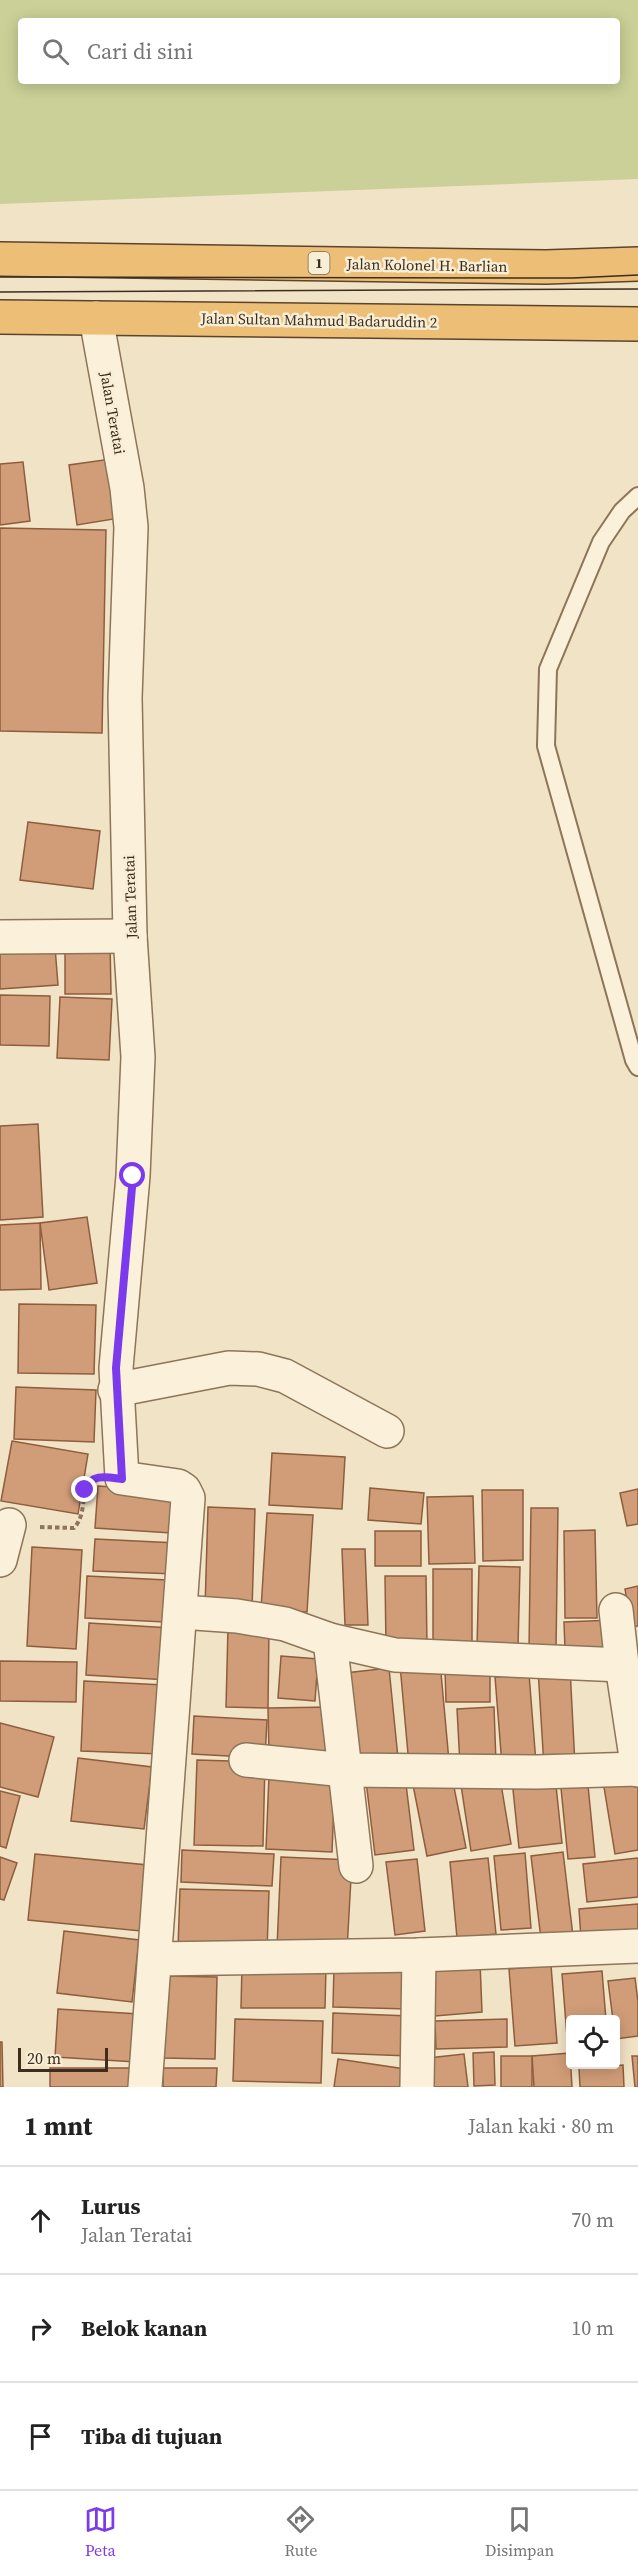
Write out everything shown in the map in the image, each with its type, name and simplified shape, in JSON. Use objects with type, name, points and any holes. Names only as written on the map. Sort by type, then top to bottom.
[{"type":"highway","name":"Jalan Kolonel H. Barlian","points":[[0,259],[546,267],[638,264]]},
{"type":"highway","name":"Jalan Sultan Mahmud Badaruddin 2","points":[[0,317],[638,324]]},
{"type":"street","name":"Jalan Teratai","points":[[96,318],[127,488],[131,527],[125,698],[130,936],[138,1057],[137,1101],[116,1390],[122,1479]]},
{"type":"street","points":[[0,937],[130,936]]},
{"type":"street","points":[[116,1390],[229,1368],[258,1369],[285,1376],[387,1431]]},
{"type":"street","points":[[122,1479],[178,1486],[187,1494],[181,1612],[145,2087]]},
{"type":"street","points":[[0,1560],[9,1526]]},
{"type":"street","points":[[246,1760],[345,1770],[537,1772],[638,1770],[616,1610]]},
{"type":"street","points":[[181,1612],[237,1616],[285,1624],[330,1640],[395,1655],[622,1665]]},
{"type":"street","points":[[330,1640],[356,1866]]},
{"type":"street","points":[[156,1959],[419,1955],[638,1946]]},
{"type":"street","points":[[417,2087],[419,1955]]},
{"type":"lane","points":[[638,496],[622,511],[601,542],[548,669],[546,746],[634,1060],[638,1067]]},
{"type":"path","points":[[9,1526],[74,1528],[80,1522],[88,1482],[97,1477],[122,1479]]},
{"type":"green space","points":[[0,0],[638,0],[638,179],[0,204]]},
{"type":"building","points":[[111,459],[120,518],[77,525],[69,465]]},
{"type":"building","points":[[23,462],[30,521],[0,525],[0,464]]},
{"type":"building","points":[[0,528],[106,530],[102,733],[0,731]]},
{"type":"building","points":[[28,822],[100,831],[93,889],[20,880]]},
{"type":"building","points":[[110,941],[111,994],[65,994],[65,942]]},
{"type":"building","points":[[55,947],[58,985],[0,989],[0,951]]},
{"type":"building","points":[[0,995],[50,996],[49,1046],[0,1045]]},
{"type":"building","points":[[60,997],[112,999],[109,1060],[57,1058]]},
{"type":"building","points":[[38,1124],[43,1217],[0,1220],[0,1126]]},
{"type":"building","points":[[87,1217],[97,1283],[49,1290],[40,1223]]},
{"type":"building","points":[[40,1223],[41,1289],[0,1290],[0,1225]]},
{"type":"building","points":[[19,1304],[96,1305],[94,1374],[18,1373]]},
{"type":"building","points":[[16,1387],[96,1390],[94,1442],[14,1439]]},
{"type":"building","points":[[12,1441],[88,1454],[78,1514],[1,1501]]},
{"type":"building","points":[[272,1453],[345,1457],[342,1509],[269,1505]]},
{"type":"building","points":[[98,1486],[174,1491],[171,1533],[95,1528]]},
{"type":"building","points":[[370,1488],[424,1493],[421,1524],[368,1520]]},
{"type":"building","points":[[638,1489],[638,1524],[627,1526],[620,1493]]},
{"type":"building","points":[[482,1490],[523,1490],[523,1560],[483,1561]]},
{"type":"building","points":[[473,1496],[475,1563],[429,1564],[427,1497]]},
{"type":"building","points":[[208,1507],[255,1509],[252,1610],[205,1608]]},
{"type":"building","points":[[531,1508],[558,1508],[556,1650],[529,1649]]},
{"type":"building","points":[[267,1513],[313,1515],[307,1612],[261,1609]]},
{"type":"building","points":[[595,1530],[597,1618],[565,1618],[564,1531]]},
{"type":"building","points":[[375,1531],[421,1531],[421,1566],[375,1566]]},
{"type":"building","points":[[95,1539],[177,1543],[176,1574],[93,1571]]},
{"type":"building","points":[[32,1547],[82,1550],[76,1649],[27,1646]]},
{"type":"building","points":[[342,1549],[365,1549],[368,1625],[345,1625]]},
{"type":"building","points":[[479,1566],[520,1567],[518,1647],[477,1647]]},
{"type":"building","points":[[433,1569],[472,1569],[472,1648],[433,1647]]},
{"type":"building","points":[[87,1576],[167,1580],[165,1622],[85,1618]]},
{"type":"building","points":[[385,1576],[426,1576],[427,1646],[386,1647]]},
{"type":"building","points":[[638,1586],[638,1626],[631,1627],[625,1589]]},
{"type":"building","points":[[613,1620],[614,1647],[565,1649],[564,1622]]},
{"type":"building","points":[[89,1623],[171,1628],[168,1680],[86,1675]]},
{"type":"building","points":[[228,1627],[269,1628],[268,1708],[226,1707]]},
{"type":"building","points":[[281,1656],[318,1659],[315,1701],[278,1698]]},
{"type":"building","points":[[0,1661],[77,1662],[76,1702],[0,1701]]},
{"type":"building","points":[[440,1662],[449,1761],[409,1765],[400,1665]]},
{"type":"building","points":[[389,1668],[398,1758],[355,1762],[345,1673]]},
{"type":"building","points":[[490,1668],[490,1702],[446,1702],[445,1669]]},
{"type":"building","points":[[570,1668],[575,1765],[544,1767],[538,1669]]},
{"type":"building","points":[[529,1674],[536,1763],[502,1765],[495,1677]]},
{"type":"building","points":[[84,1681],[164,1685],[161,1754],[81,1751]]},
{"type":"building","points":[[331,1707],[332,1754],[269,1756],[268,1708]]},
{"type":"building","points":[[494,1707],[496,1763],[460,1765],[457,1709]]},
{"type":"building","points":[[194,1716],[267,1720],[265,1758],[192,1754]]},
{"type":"building","points":[[0,1723],[54,1737],[38,1797],[0,1787]]},
{"type":"building","points":[[78,1758],[152,1767],[144,1829],[71,1821]]},
{"type":"building","points":[[197,1760],[265,1762],[263,1846],[194,1845]]},
{"type":"building","points":[[269,1775],[335,1778],[332,1852],[266,1849]]},
{"type":"building","points":[[587,1775],[595,1857],[568,1859],[560,1778]]},
{"type":"building","points":[[405,1776],[414,1850],[375,1855],[366,1781]]},
{"type":"building","points":[[555,1776],[562,1843],[519,1848],[512,1780]]},
{"type":"building","points":[[452,1777],[466,1848],[427,1856],[413,1785]]},
{"type":"building","points":[[500,1778],[511,1844],[471,1851],[461,1785]]},
{"type":"building","points":[[638,1781],[638,1850],[615,1854],[604,1787]]},
{"type":"building","points":[[0,1791],[20,1796],[6,1848],[0,1846]]},
{"type":"building","points":[[182,1850],[274,1854],[272,1886],[181,1882]]},
{"type":"building","points":[[563,1852],[573,1936],[541,1939],[531,1856]]},
{"type":"building","points":[[525,1853],[531,1928],[501,1930],[494,1856]]},
{"type":"building","points":[[35,1854],[148,1865],[141,1931],[28,1920]]},
{"type":"building","points":[[0,1857],[17,1863],[4,1900],[0,1899]]},
{"type":"building","points":[[281,1857],[352,1860],[347,1950],[277,1947]]},
{"type":"building","points":[[488,1858],[496,1934],[457,1938],[450,1862]]},
{"type":"building","points":[[638,1858],[638,1897],[587,1902],[583,1864]]},
{"type":"building","points":[[417,1859],[425,1931],[395,1935],[386,1862]]},
{"type":"building","points":[[180,1889],[269,1891],[267,1952],[178,1949]]},
{"type":"building","points":[[638,1904],[638,1933],[581,1938],[579,1909]]},
{"type":"building","points":[[64,1931],[139,1940],[132,2002],[57,1993]]},
{"type":"building","points":[[480,1962],[482,2012],[435,2016],[432,1965]]},
{"type":"building","points":[[242,1965],[326,1966],[325,2008],[241,2008]]},
{"type":"building","points":[[334,1965],[410,1966],[409,2009],[333,2007]]},
{"type":"building","points":[[551,1965],[557,2043],[515,2046],[509,1969]]},
{"type":"building","points":[[602,1971],[606,2015],[566,2015],[566,2024],[562,1974]]},
{"type":"building","points":[[163,1976],[217,1977],[215,2059],[161,2058]]},
{"type":"building","points":[[635,1978],[638,2036],[620,2038],[620,2015],[612,2015],[608,1981]]},
{"type":"building","points":[[58,2009],[139,2014],[136,2062],[55,2057]]},
{"type":"building","points":[[333,2013],[410,2016],[409,2056],[332,2053]]},
{"type":"building","points":[[235,2019],[323,2021],[321,2083],[233,2081]]},
{"type":"building","points":[[507,2019],[507,2047],[436,2049],[435,2021]]},
{"type":"building","points":[[0,2042],[2,2042],[3,2087],[0,2087]]},
{"type":"building","points":[[494,2052],[495,2085],[474,2086],[473,2053]]},
{"type":"building","points":[[566,2053],[566,2069],[571,2069],[572,2087],[534,2087],[532,2056]]},
{"type":"building","points":[[464,2054],[468,2087],[431,2087],[428,2058]]},
{"type":"building","points":[[501,2056],[532,2056],[532,2087],[501,2087]]},
{"type":"building","points":[[632,2056],[638,2056],[638,2087],[635,2087]]},
{"type":"building","points":[[338,2059],[405,2069],[402,2087],[334,2087]]},
{"type":"building","points":[[620,2065],[623,2065],[624,2087],[580,2087],[579,2069],[620,2069]]},
{"type":"building","points":[[50,2068],[133,2068],[133,2087],[50,2087]]},
{"type":"building","points":[[163,2068],[217,2068],[216,2087],[163,2087]]},
{"type":"tram line","points":[[0,277],[573,278],[638,275]]},
{"type":"tram line","points":[[0,292],[638,289]]},
{"type":"route","points":[[85,1490],[88,1482],[97,1477],[122,1479],[116,1368],[133,1176]]}]
